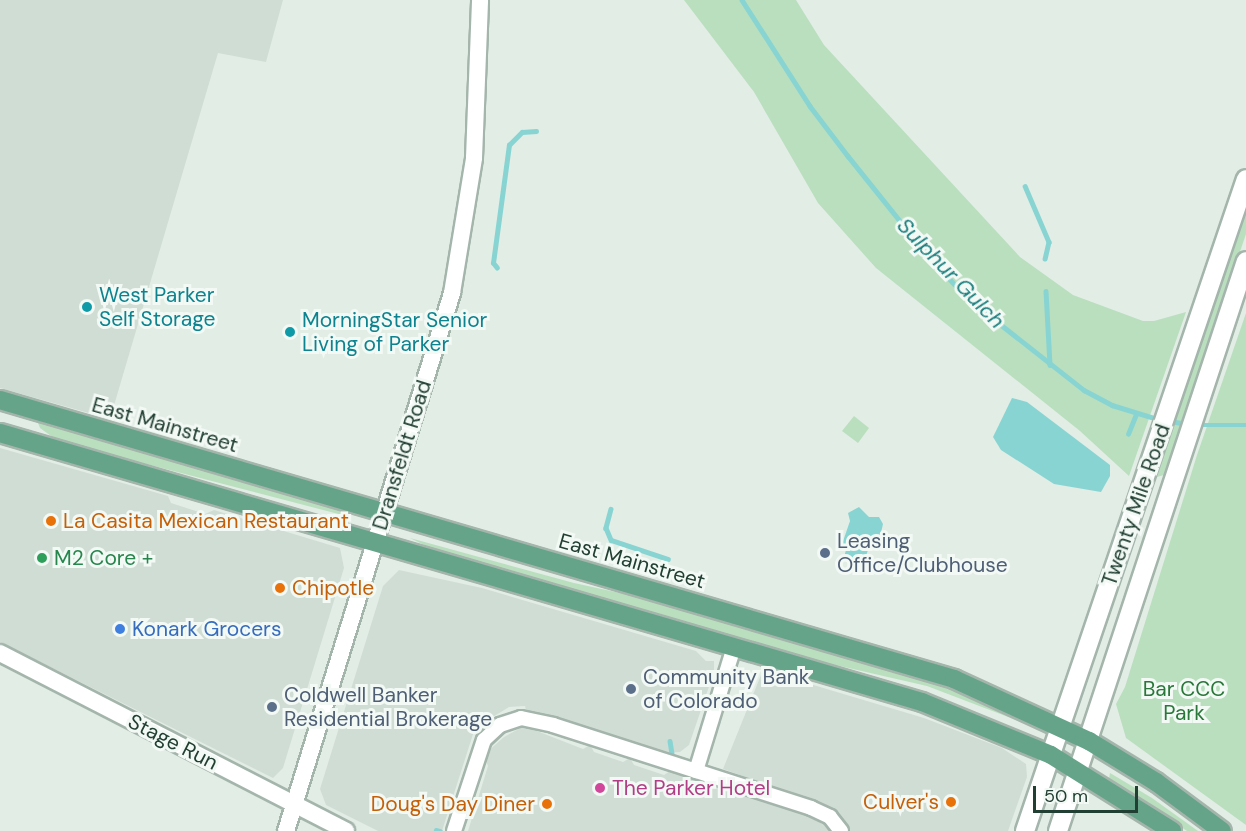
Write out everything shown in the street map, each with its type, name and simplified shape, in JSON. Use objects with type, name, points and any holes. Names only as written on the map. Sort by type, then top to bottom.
[{"type":"main road","name":"Twenty Mile Road","points":[[1025,831],[1246,179]]},
{"type":"main road","name":"Twenty Mile Road","points":[[1058,831],[1246,261]]},
{"type":"main road","name":"East Mainstreet","points":[[0,400],[927,670],[1061,726],[1089,741],[1156,782],[1222,831]]},
{"type":"main road","points":[[0,433],[922,702],[1051,755],[1172,831]]},
{"type":"street","name":"Dransfeldt Road","points":[[286,831],[452,293],[464,236],[474,158],[480,0]]},
{"type":"street","points":[[696,771],[734,647]]},
{"type":"street","name":"Stage Run","points":[[0,653],[346,831]]},
{"type":"street","points":[[454,831],[482,744],[495,728],[512,720],[538,720],[820,811],[841,831]]},
{"type":"shaded area","points":[[0,0],[283,0],[266,62],[218,53],[110,419],[0,388]]},
{"type":"shaded area","points":[[0,448],[168,496],[171,503],[205,514],[214,510],[340,548],[344,568],[283,768],[273,778],[0,642]]},
{"type":"shaded area","points":[[399,570],[482,588],[696,651],[706,661],[714,661],[714,672],[689,745],[680,752],[665,753],[526,710],[525,706],[509,707],[475,728],[442,831],[378,831],[326,805],[320,789],[383,586]]},
{"type":"shaded area","points":[[763,670],[924,718],[1002,748],[1026,764],[1027,777],[1008,831],[848,831],[828,806],[723,769]]},
{"type":"shaded area","points":[[524,726],[583,749],[590,745],[594,752],[623,762],[630,758],[634,765],[664,775],[670,771],[811,816],[832,831],[468,831],[488,766],[485,759],[487,752],[504,737]]},
{"type":"green space","points":[[684,0],[796,0],[824,45],[1020,257],[1073,295],[1143,321],[1154,321],[1186,312],[1129,476],[1080,431],[876,268],[818,203],[754,92]]},
{"type":"green space","points":[[1246,204],[1246,234],[1164,475],[1157,477]]},
{"type":"green space","name":"Bar CCC Park","points":[[1246,313],[1246,825],[1126,738],[1116,704],[1125,687],[1197,455]]},
{"type":"green space","points":[[854,416],[869,428],[858,443],[842,431]]},
{"type":"green space","points":[[43,422],[335,508],[350,517],[58,441],[40,428],[38,423]]},
{"type":"green space","points":[[410,538],[574,583],[671,604],[957,689],[1034,727],[927,686],[805,658],[638,611],[436,551]]},
{"type":"green space","points":[[1110,773],[1152,798],[1198,831],[1187,831],[1109,779]]},
{"type":"water","points":[[1012,398],[1027,402],[1110,465],[1110,476],[1101,492],[1054,484],[1001,450],[993,437]]},
{"type":"water","points":[[859,507],[869,517],[879,517],[883,524],[880,537],[863,541],[868,550],[864,562],[844,557],[846,550],[841,547],[850,521],[848,513]]},
{"type":"waterway","name":"Sulphur Gulch","points":[[742,0],[810,106],[925,252],[967,298],[1084,390],[1112,405],[1161,420]]},
{"type":"waterway","points":[[497,268],[493,263],[509,145],[522,132],[536,131]]},
{"type":"waterway","points":[[1025,186],[1049,242],[1045,259]]},
{"type":"waterway","points":[[1046,291],[1050,365]]},
{"type":"waterway","points":[[1128,434],[1136,414]]},
{"type":"waterway","name":"Sulphur Gulch","points":[[1169,421],[1188,424]]},
{"type":"waterway","name":"Sulphur Gulch","points":[[1196,425],[1246,425]]},
{"type":"waterway","points":[[611,509],[606,528],[611,540],[668,559]]},
{"type":"waterway","points":[[670,741],[672,753]]},
{"type":"waterway","points":[[436,830],[440,831]]},
{"type":"place","name":"West Parker Self Storage","points":[[87,307]]},
{"type":"place","name":"MorningStar Senior Living of Parker","points":[[290,332]]},
{"type":"place","name":"La Casita Mexican Restaurant","points":[[51,521]]},
{"type":"place","name":"Leasing Office/Clubhouse","points":[[825,553]]},
{"type":"place","name":"M2 Core +","points":[[42,558]]},
{"type":"place","name":"Chipotle","points":[[280,588]]},
{"type":"place","name":"Konark Grocers","points":[[120,629]]},
{"type":"place","name":"Community Bank of Colorado","points":[[631,689]]},
{"type":"place","name":"Coldwell Banker Residential Brokerage","points":[[272,707]]},
{"type":"place","name":"The Parker Hotel","points":[[600,788]]},
{"type":"place","name":"Culver's","points":[[951,802]]},
{"type":"place","name":"Doug's Day Diner","points":[[547,804]]}]
